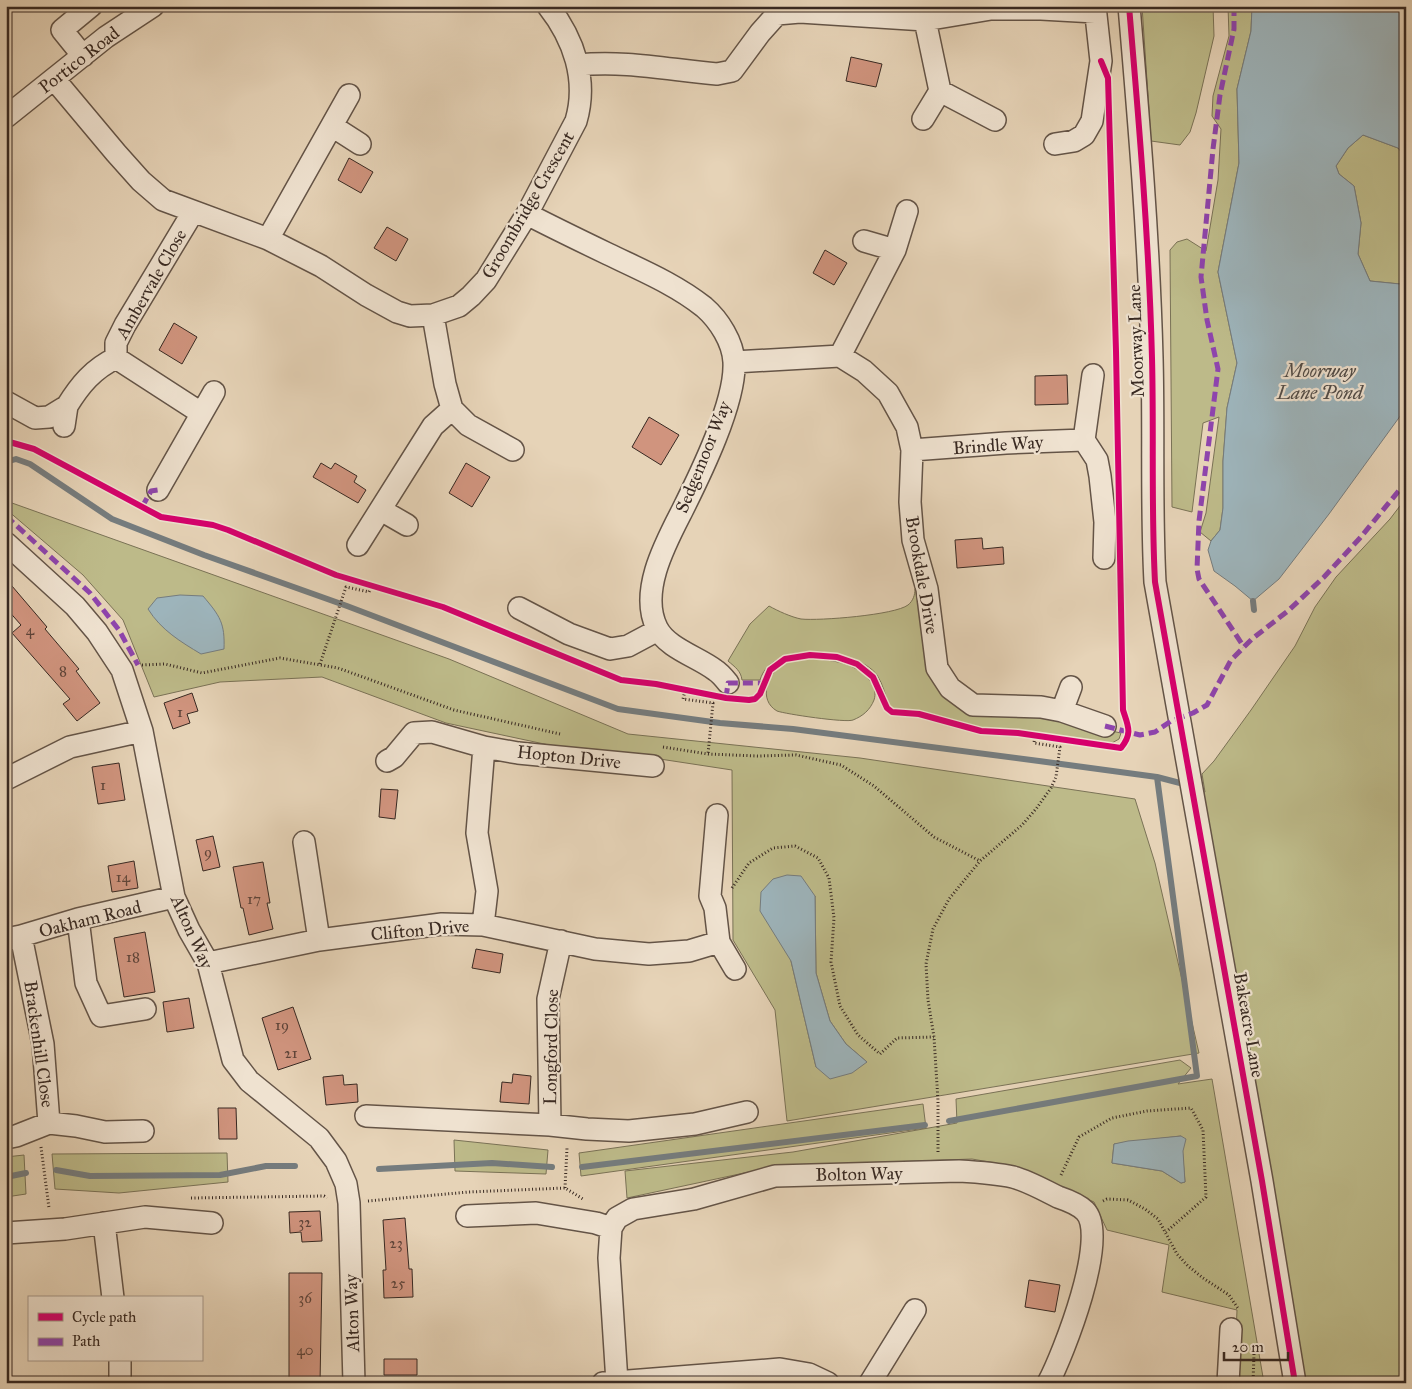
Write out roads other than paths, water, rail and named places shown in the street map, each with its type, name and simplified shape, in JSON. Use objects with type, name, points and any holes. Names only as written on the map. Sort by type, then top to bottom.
[{"type":"street","points":[[83,56],[62,30],[91,6]]},
{"type":"street","name":"Portico Road","points":[[6,117],[106,37],[153,6]]},
{"type":"street","name":"Groombridge Crescent","points":[[54,79],[141,180],[163,200],[268,239],[321,266],[366,295],[397,312],[410,316],[433,315],[458,306],[471,296],[486,280],[527,214],[576,121],[582,91],[578,65],[560,21],[548,6]]},
{"type":"street","name":"Moorway Lane","points":[[1130,6],[1145,208],[1152,357],[1152,532],[1154,582],[1172,673]]},
{"type":"street","points":[[578,65],[602,62],[717,74],[732,71],[760,33],[777,14],[800,12],[926,20],[991,9],[1095,9],[1101,62],[1092,121],[1084,135],[1074,141],[1055,144]]},
{"type":"street","points":[[923,119],[940,91],[926,20]]},
{"type":"street","points":[[940,91],[995,120]]},
{"type":"street","points":[[268,239],[349,95]]},
{"type":"street","points":[[332,126],[360,144]]},
{"type":"street","points":[[734,362],[840,356],[895,250],[907,211]]},
{"type":"street","name":"Ambervale Close","points":[[116,358],[116,343],[125,325],[193,212]]},
{"type":"street","name":"Sedgemoor Way","points":[[527,214],[665,281],[705,308],[726,333],[734,362],[730,392],[716,435],[663,549],[655,575],[650,609],[658,630],[672,644],[714,669],[728,682]]},
{"type":"street","points":[[864,242],[895,250]]},
{"type":"street","points":[[433,315],[445,384],[452,409],[468,424],[514,450]]},
{"type":"street","name":"Brookdale Drive","points":[[840,356],[864,370],[888,393],[907,427],[912,450],[910,502],[913,540],[927,589],[937,668],[950,688],[973,705],[1041,707],[1062,711],[1105,726]]},
{"type":"street","name":"Ambervale Close","points":[[116,358],[201,413]]},
{"type":"street","name":"Ambervale Close","points":[[6,402],[35,418],[66,416],[80,385],[103,364],[116,358]]},
{"type":"street","points":[[1092,375],[1084,440],[1097,460],[1105,522],[1104,558]]},
{"type":"street","points":[[158,490],[214,392]]},
{"type":"street","points":[[358,545],[433,426],[452,409]]},
{"type":"street","name":"Brindle Way","points":[[912,450],[1006,443],[1084,440]]},
{"type":"street","points":[[381,510],[407,525]]},
{"type":"street","name":"Alton Way","points":[[6,543],[75,606],[97,632],[122,670],[142,731],[174,897],[189,930],[208,963],[233,1060],[249,1081],[319,1138],[336,1161],[346,1184],[349,1203],[354,1383]]},
{"type":"street","points":[[520,608],[569,634],[610,649],[628,646],[658,630]]},
{"type":"street","name":"Bakeacre Lane","points":[[1172,673],[1262,1181],[1295,1383]]},
{"type":"street","points":[[1062,711],[1071,687]]},
{"type":"street","points":[[6,779],[70,747],[142,731]]},
{"type":"street","name":"Hopton Drive","points":[[387,761],[394,758],[414,733],[432,732],[484,747],[518,752],[654,756]]},
{"type":"street","points":[[483,925],[487,891],[477,832],[484,747]]},
{"type":"street","points":[[717,815],[710,896],[715,908],[719,942],[735,969]]},
{"type":"street","points":[[304,842],[319,940]]},
{"type":"street","name":"Oakham Road","points":[[14,937],[78,919],[174,897]]},
{"type":"street","points":[[78,919],[86,983],[101,1016],[145,1009]]},
{"type":"street","name":"Clifton Drive","points":[[208,963],[319,940],[442,924],[483,925],[595,949],[649,954],[688,951],[719,942]]},
{"type":"street","name":"Brackenhill Close","points":[[14,937],[26,957],[43,1044],[44,1125]]},
{"type":"street","name":"Longford Close","points":[[561,941],[548,999],[568,1127]]},
{"type":"street","name":"Longford Close","points":[[366,1116],[629,1131],[686,1125],[747,1112]]},
{"type":"street","points":[[11,1137],[44,1125],[76,1126],[104,1132],[143,1131]]},
{"type":"street","name":"Bolton Way","points":[[611,1228],[617,1218],[633,1210],[694,1199],[775,1176],[959,1171],[984,1172],[1013,1177],[1070,1202],[1086,1212],[1091,1223],[1093,1244],[1082,1295],[1056,1368],[1048,1383]]},
{"type":"street","points":[[467,1216],[536,1214],[596,1223],[611,1228],[609,1258],[610,1382],[727,1378],[780,1369],[809,1374],[828,1383]]},
{"type":"street","points":[[6,1233],[65,1229],[145,1217],[212,1223]]},
{"type":"street","points":[[104,1223],[113,1296]]},
{"type":"street","points":[[870,1383],[915,1310]]},
{"type":"street","points":[[1228,1383],[1235,1320]]},
{"type":"street","points":[[120,1362],[120,1383]]},
{"type":"water","name":"Moorway Lane Pond","points":[[1252,6],[1406,6],[1406,157],[1398,148],[1363,135],[1348,148],[1336,166],[1339,174],[1354,186],[1361,223],[1358,254],[1370,281],[1400,284],[1406,281],[1406,408],[1279,579],[1253,601],[1214,571],[1208,550],[1211,541],[1220,530],[1223,508],[1223,461],[1227,408],[1237,363],[1218,272],[1239,163],[1237,89],[1251,31]]},
{"type":"water","points":[[180,595],[203,596],[209,603],[222,626],[224,649],[201,654],[165,629],[148,609],[157,598]]},
{"type":"water","points":[[787,875],[801,876],[815,896],[816,973],[830,1021],[846,1044],[867,1062],[852,1073],[830,1079],[816,1067],[791,961],[760,911],[761,892],[773,879]]},
{"type":"water","points":[[1181,1136],[1186,1139],[1183,1151],[1185,1182],[1181,1183],[1162,1171],[1112,1163],[1114,1144]]},
{"type":"waterway","points":[[6,462],[16,459],[30,464],[112,519],[618,709],[720,723],[793,729],[1039,761],[1157,777],[1180,783]]},
{"type":"waterway","points":[[1253,601],[1254,610]]},
{"type":"waterway","points":[[949,1121],[1197,1076],[1157,777]]},
{"type":"waterway","points":[[582,1167],[925,1125]]},
{"type":"waterway","points":[[379,1169],[492,1163],[552,1167]]},
{"type":"waterway","points":[[56,1170],[90,1176],[220,1175],[266,1166],[295,1166]]},
{"type":"waterway","points":[[6,1177],[26,1173]]}]
